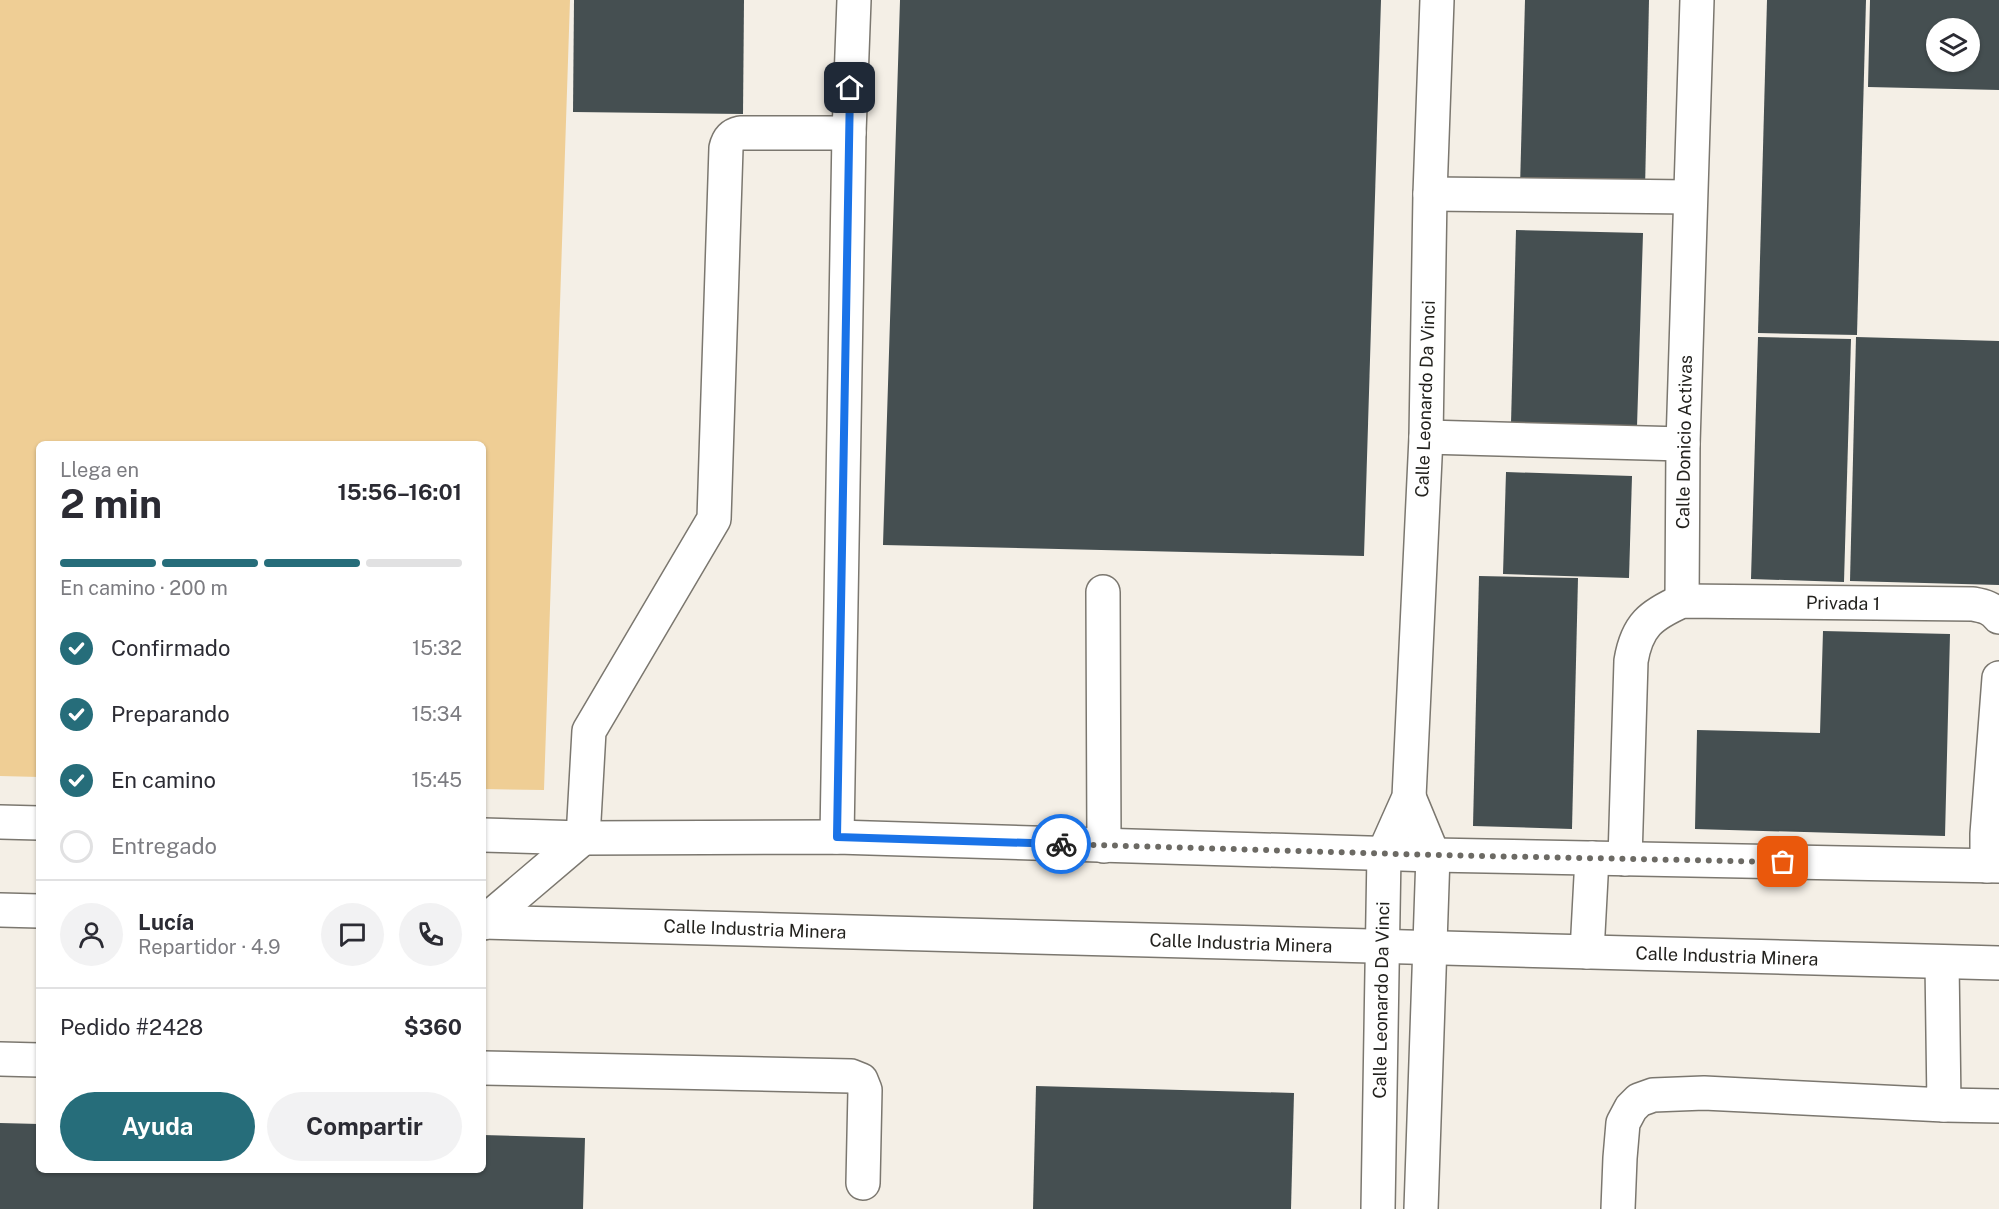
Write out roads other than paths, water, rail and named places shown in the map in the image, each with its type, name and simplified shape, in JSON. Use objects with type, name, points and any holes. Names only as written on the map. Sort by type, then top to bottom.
[{"type":"main road","points":[[837,837],[849,133],[854,0]]},
{"type":"main road","name":"Calle Leonardo Da Vinci","points":[[1378,1209],[1384,853],[1409,797],[1426,437],[1430,194],[1437,0]]},
{"type":"main road","name":"Calle Donicio Activas","points":[[1682,601],[1689,197],[1697,0]]},
{"type":"main road","points":[[486,920],[583,838],[589,731],[714,519],[728,140],[740,133],[849,133]]},
{"type":"main road","points":[[1430,194],[1689,197]]},
{"type":"main road","points":[[1426,437],[1683,444]]},
{"type":"main road","points":[[1103,592],[1104,846]]},
{"type":"main road","points":[[1625,859],[1633,646],[1644,626],[1659,611],[1682,601]]},
{"type":"main road","name":"Privada 1","points":[[1682,601],[1973,604],[1995,611],[1999,617]]},
{"type":"main road","points":[[486,835],[583,838],[837,837],[1433,855],[1993,866],[1999,678]]},
{"type":"main road","name":"Calle Leonardo Da Vinci","points":[[1409,797],[1433,855],[1420,1209]]},
{"type":"main road","points":[[0,822],[36,823]]},
{"type":"main road","points":[[1587,952],[1592,858]]},
{"type":"main road","points":[[0,910],[36,911]]},
{"type":"main road","name":"Calle Industria Minera","points":[[486,922],[1999,963]]},
{"type":"main road","points":[[1942,962],[1944,1105]]},
{"type":"main road","points":[[0,1059],[36,1060]]},
{"type":"main road","points":[[486,1068],[851,1076],[861,1080],[865,1090],[863,1183]]},
{"type":"main road","points":[[1618,1209],[1623,1123],[1635,1104],[1653,1095],[1704,1093],[1999,1106]]}]
